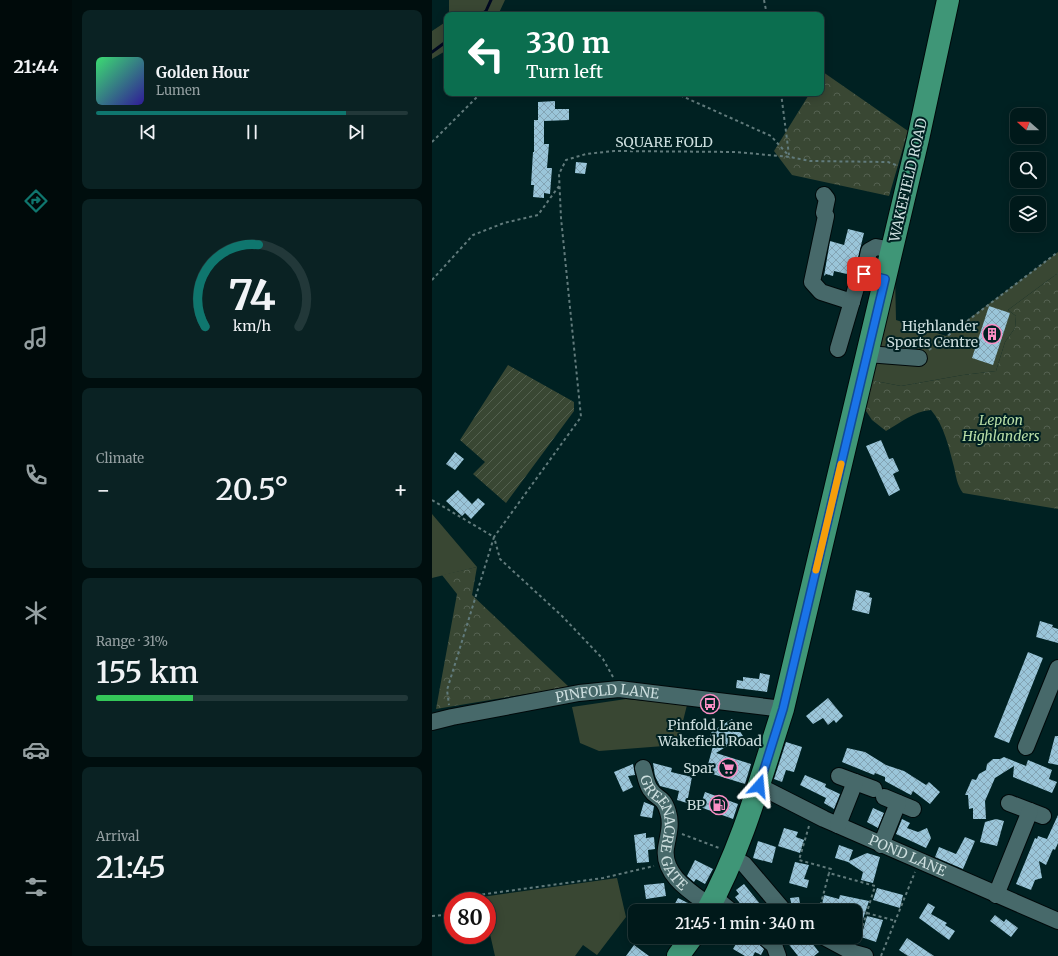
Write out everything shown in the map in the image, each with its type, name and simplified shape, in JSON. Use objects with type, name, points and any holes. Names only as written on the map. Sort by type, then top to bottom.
[{"type":"highway","name":"WAKEFIELD ROAD","points":[[717,904],[759,786],[783,709],[867,354],[875,277],[892,250],[948,0]]},
{"type":"highway","points":[[678,956],[687,944]]},
{"type":"street","points":[[824,195],[827,199],[824,213],[826,216],[812,282],[821,292],[852,302]]},
{"type":"street","points":[[838,349],[858,281],[875,277]]},
{"type":"street","points":[[867,354],[919,358]]},
{"type":"street","points":[[1026,748],[1052,698],[1058,668]]},
{"type":"street","name":"PINFOLD LANE","points":[[432,722],[579,693],[619,689],[783,709]]},
{"type":"street","name":"GREENACRE GATE","points":[[643,768],[650,789],[665,801],[670,820],[665,854],[667,863],[673,875],[682,885],[711,904]]},
{"type":"street","points":[[839,776],[913,809]]},
{"type":"street","points":[[838,825],[855,782]]},
{"type":"street","name":"POND LANE","points":[[759,786],[812,813],[881,845],[1058,921]]},
{"type":"street","points":[[881,845],[885,796]]},
{"type":"street","points":[[996,895],[1036,814],[1008,803]]},
{"type":"street","points":[[733,856],[744,864],[778,904]]},
{"type":"street","points":[[773,944],[778,956]]},
{"type":"street","points":[[838,944],[860,955]]},
{"type":"path","points":[[764,0],[766,12]]},
{"type":"path","points":[[432,142],[478,96]]},
{"type":"path","points":[[682,96],[771,136],[790,157]]},
{"type":"path","points":[[781,96],[790,157]]},
{"type":"path","name":"SQUARE FOLD","points":[[452,717],[447,690],[494,537],[581,416],[561,218],[559,174],[566,160],[586,154],[614,151],[736,152],[790,157],[810,161],[888,162],[911,169]]},
{"type":"path","points":[[432,280],[472,235],[504,223],[538,215],[560,185]]},
{"type":"path","points":[[919,358],[1058,252]]},
{"type":"path","points":[[432,500],[494,537],[500,559],[562,616],[603,659],[619,689]]},
{"type":"path","points":[[812,813],[800,860],[831,869],[821,904]]},
{"type":"path","points":[[677,832],[733,856]]},
{"type":"path","points":[[881,956],[907,894],[918,861]]},
{"type":"path","points":[[496,893],[603,878],[667,863]]},
{"type":"path","points":[[829,873],[876,886],[867,913],[860,955]]},
{"type":"path","points":[[867,913],[896,922]]},
{"type":"path","points":[[432,916],[444,915]]},
{"type":"green space","points":[[449,0],[505,0],[499,12],[449,12]]},
{"type":"green space","points":[[444,23],[444,52],[432,59],[432,31]]},
{"type":"green space","points":[[824,73],[908,131],[889,196],[792,175],[774,151],[808,96],[824,96]]},
{"type":"green space","points":[[1058,252],[1058,273],[1008,310],[1016,316],[1015,328],[1005,342],[996,371],[901,386],[870,380],[895,273],[896,320],[946,336]]},
{"type":"green space","name":"Lepton Highlanders","points":[[1058,273],[1058,509],[963,493],[958,484],[946,437],[936,416],[931,410],[924,411],[907,418],[886,431],[872,420],[864,408],[870,380],[901,386],[996,371],[1005,342],[1015,328],[1016,316],[1008,310]]},
{"type":"green space","points":[[508,365],[574,402],[574,411],[506,503],[473,474],[485,462],[460,440]]},
{"type":"green space","points":[[432,514],[477,567],[432,578]]},
{"type":"green space","points":[[477,567],[472,595],[569,687],[436,709],[457,594],[442,575]]},
{"type":"green space","points":[[626,699],[687,705],[677,745],[599,751],[580,743],[572,707]]},
{"type":"green space","points":[[617,878],[626,917],[597,955],[583,945],[575,956],[495,956],[492,944],[496,944],[496,895]]},
{"type":"building","points":[[555,101],[555,109],[569,109],[569,120],[544,121],[544,144],[549,144],[547,168],[552,168],[550,194],[544,193],[544,198],[533,197],[534,185],[531,185],[534,152],[534,120],[538,120],[538,102]]},
{"type":"building","points":[[576,162],[587,163],[585,174],[575,173]]},
{"type":"building","points":[[848,229],[864,233],[855,270],[851,275],[834,271],[833,276],[826,274],[824,276],[830,241],[844,245]]},
{"type":"building","name":"Highlander Sports Centre","points":[[989,306],[1010,313],[993,365],[972,358]]},
{"type":"building","points":[[881,440],[889,459],[893,458],[899,471],[893,474],[900,490],[889,496],[866,446]]},
{"type":"building","points":[[455,452],[464,459],[455,470],[446,464]]},
{"type":"building","points":[[458,490],[472,504],[478,498],[485,504],[471,519],[465,513],[462,516],[446,501]]},
{"type":"building","points":[[856,590],[870,593],[869,597],[872,598],[869,614],[852,610]]},
{"type":"building","points":[[1040,621],[1053,625],[1052,627],[1058,629],[1058,643],[1036,637]]},
{"type":"building","points":[[1028,652],[1043,658],[1009,743],[994,737]]},
{"type":"building","points":[[760,673],[770,675],[767,692],[736,688],[737,680],[743,681],[743,677],[759,679]]},
{"type":"building","points":[[828,698],[843,716],[836,723],[834,720],[828,725],[823,718],[813,724],[806,716]]},
{"type":"building","points":[[732,719],[743,736],[716,753],[751,764],[745,784],[706,772],[713,746],[709,740],[712,738],[710,735],[712,733],[711,732]]},
{"type":"building","points":[[1055,736],[1058,736],[1058,765],[1048,763]]},
{"type":"building","points":[[786,742],[802,747],[794,772],[786,770],[782,782],[774,779]]},
{"type":"building","points":[[847,748],[865,752],[886,765],[904,771],[926,785],[929,782],[940,792],[930,804],[913,791],[911,795],[885,781],[885,777],[875,773],[874,775],[842,762]]},
{"type":"building","points":[[1004,757],[1026,766],[1028,760],[1052,770],[1049,779],[1057,782],[1052,793],[1013,777],[1014,766],[995,778],[985,801],[986,819],[973,819],[973,808],[969,809],[968,795],[965,795],[972,779],[976,780],[979,774],[986,770],[987,764],[993,759],[1000,759]]},
{"type":"building","points":[[653,763],[672,768],[671,772],[692,777],[687,803],[677,800],[679,791],[660,786],[655,776]]},
{"type":"building","points":[[633,764],[635,775],[628,776],[633,787],[623,792],[614,772]]},
{"type":"building","points":[[805,775],[826,784],[825,787],[840,794],[834,809],[824,803],[826,798],[800,785]]},
{"type":"building","name":"BP","points":[[705,792],[738,804],[733,819],[700,807]]},
{"type":"building","points":[[644,802],[654,806],[652,818],[640,816]]},
{"type":"building","points":[[873,808],[884,813],[878,828],[867,822]]},
{"type":"building","points":[[1058,815],[1058,843],[1055,850],[1053,849],[1046,865],[1039,861],[1042,878],[1035,880],[1031,890],[1016,884],[1035,838],[1037,839],[1038,836],[1047,839]]},
{"type":"building","points":[[902,819],[910,823],[907,828],[918,832],[927,828],[931,838],[926,848],[896,834]]},
{"type":"building","points":[[996,819],[1004,821],[997,846],[980,842],[985,822]]},
{"type":"building","points":[[784,828],[798,832],[796,837],[804,840],[800,853],[778,846]]},
{"type":"building","points":[[646,833],[646,838],[654,837],[655,849],[648,850],[649,862],[637,863],[634,835]]},
{"type":"building","points":[[965,837],[975,841],[963,869],[935,857],[939,847],[956,854]]},
{"type":"building","points":[[758,841],[776,847],[772,863],[753,858]]},
{"type":"building","points":[[839,845],[853,850],[849,861],[867,853],[880,857],[873,883],[861,880],[863,872],[848,862],[835,858]]},
{"type":"building","points":[[695,860],[713,869],[705,884],[696,879],[694,882],[687,876]]},
{"type":"building","points":[[795,862],[809,865],[804,879],[809,880],[807,888],[789,883]]},
{"type":"building","points":[[664,883],[666,896],[646,899],[644,885]]},
{"type":"building","points":[[744,884],[760,904],[740,904],[735,897],[739,894],[736,890]]},
{"type":"building","points":[[877,888],[903,895],[900,908],[873,900]]},
{"type":"building","points":[[824,895],[839,899],[840,895],[869,901],[863,919],[862,904],[822,904]]},
{"type":"building","points":[[799,897],[800,904],[791,904],[790,898]]},
{"type":"building","points":[[678,898],[688,903],[688,904],[675,904]]},
{"type":"building","points":[[928,903],[935,907],[931,914],[947,923],[945,925],[955,931],[949,940],[919,918]]},
{"type":"building","points":[[995,915],[1004,922],[1006,919],[1018,928],[1011,937],[990,921]]},
{"type":"building","points":[[867,916],[883,920],[876,942],[862,937]]},
{"type":"building","points":[[907,938],[934,956],[908,956],[899,950]]},
{"type":"building","points":[[736,944],[759,944],[764,949],[761,955],[755,952],[753,956],[745,956],[733,949]]},
{"type":"building","points":[[789,944],[813,944],[819,952],[814,956],[798,956]]},
{"type":"building","points":[[634,945],[649,956],[626,956]]},
{"type":"waterway","points":[[485,12],[491,0]]},
{"type":"waterway","points":[[432,52],[444,43]]},
{"type":"slow traffic","points":[[816,570],[841,464]]},
{"type":"place","name":"Highlander Sports Centre","points":[[992,334]]},
{"type":"place","name":"Pinfold Lane Wakefield Road","points":[[710,704]]},
{"type":"place","name":"Spar","points":[[728,768]]},
{"type":"place","name":"BP","points":[[719,805]]},
{"type":"route","points":[[759,786],[783,709],[885,279],[864,274]]}]
